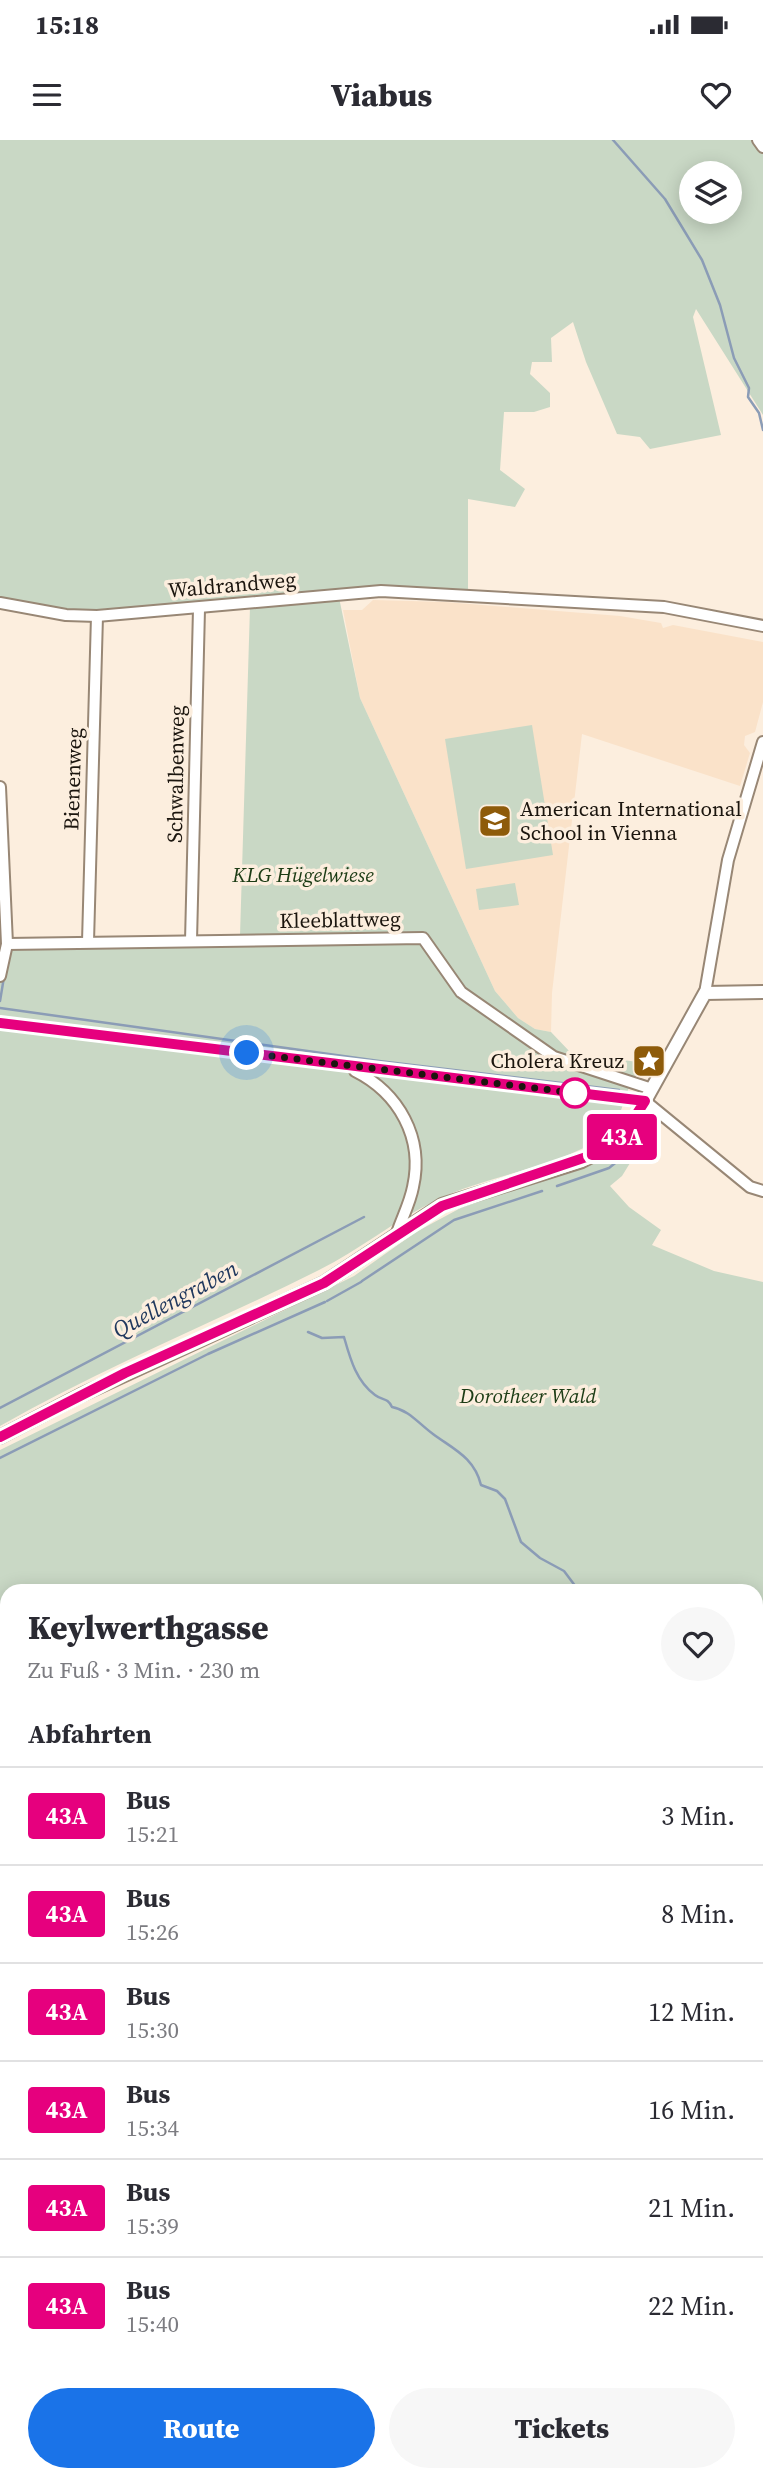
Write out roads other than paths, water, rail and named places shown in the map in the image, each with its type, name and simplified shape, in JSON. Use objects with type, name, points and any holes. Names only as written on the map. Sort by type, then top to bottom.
[{"type":"main road","points":[[0,1437],[114,1379],[324,1283],[360,1262],[397,1233],[458,1198],[604,1151],[624,1134],[705,993],[763,992]]},
{"type":"street","points":[[758,140],[763,147]]},
{"type":"street","name":"Waldrandweg","points":[[0,603],[66,615],[97,616],[381,591],[664,607],[763,626]]},
{"type":"street","name":"Schwalbenweg","points":[[191,941],[200,609]]},
{"type":"street","name":"Bienenweg","points":[[88,942],[97,616]]},
{"type":"street","points":[[705,993],[725,874],[760,767],[763,742]]},
{"type":"street","points":[[0,787],[7,944],[0,976]]},
{"type":"street","name":"Kleeblattweg","points":[[7,944],[423,938],[461,992],[554,1057],[652,1089]]},
{"type":"street","points":[[3,1023],[645,1101],[750,1187],[763,1191]]},
{"type":"street","points":[[346,1066],[373,1081],[389,1095],[411,1132],[416,1172],[410,1199],[397,1233]]},
{"type":"waterway","points":[[613,140],[665,199],[702,260],[720,305],[734,358],[749,388],[748,397],[759,413],[763,430]]},
{"type":"waterway","points":[[0,1001],[4,977]]},
{"type":"waterway","points":[[0,1008],[379,1061],[619,1090]]},
{"type":"waterway","points":[[557,1186],[609,1168],[629,1152]]},
{"type":"waterway","points":[[362,1281],[454,1220],[542,1191]]},
{"type":"waterway","name":"Quellengraben","points":[[0,1408],[364,1217]]},
{"type":"waterway","points":[[327,1301],[361,1282]]},
{"type":"waterway","points":[[0,1458],[208,1354],[325,1302]]},
{"type":"waterway","points":[[308,1332],[322,1338],[344,1337],[355,1369],[368,1389],[392,1407],[409,1414],[462,1455],[473,1467],[481,1485],[497,1491],[505,1499],[521,1542],[540,1558],[564,1571],[574,1584]]},
{"type":"place","name":"American International School in Vienna","points":[[495,821]]},
{"type":"place","name":"Cholera Kreuz","points":[[649,1061]]},
{"type":"park label","name":"KLG Hügelwiese","points":[[303,875]]},
{"type":"park label","name":"Dorotheer Wald","points":[[528,1396]]}]
